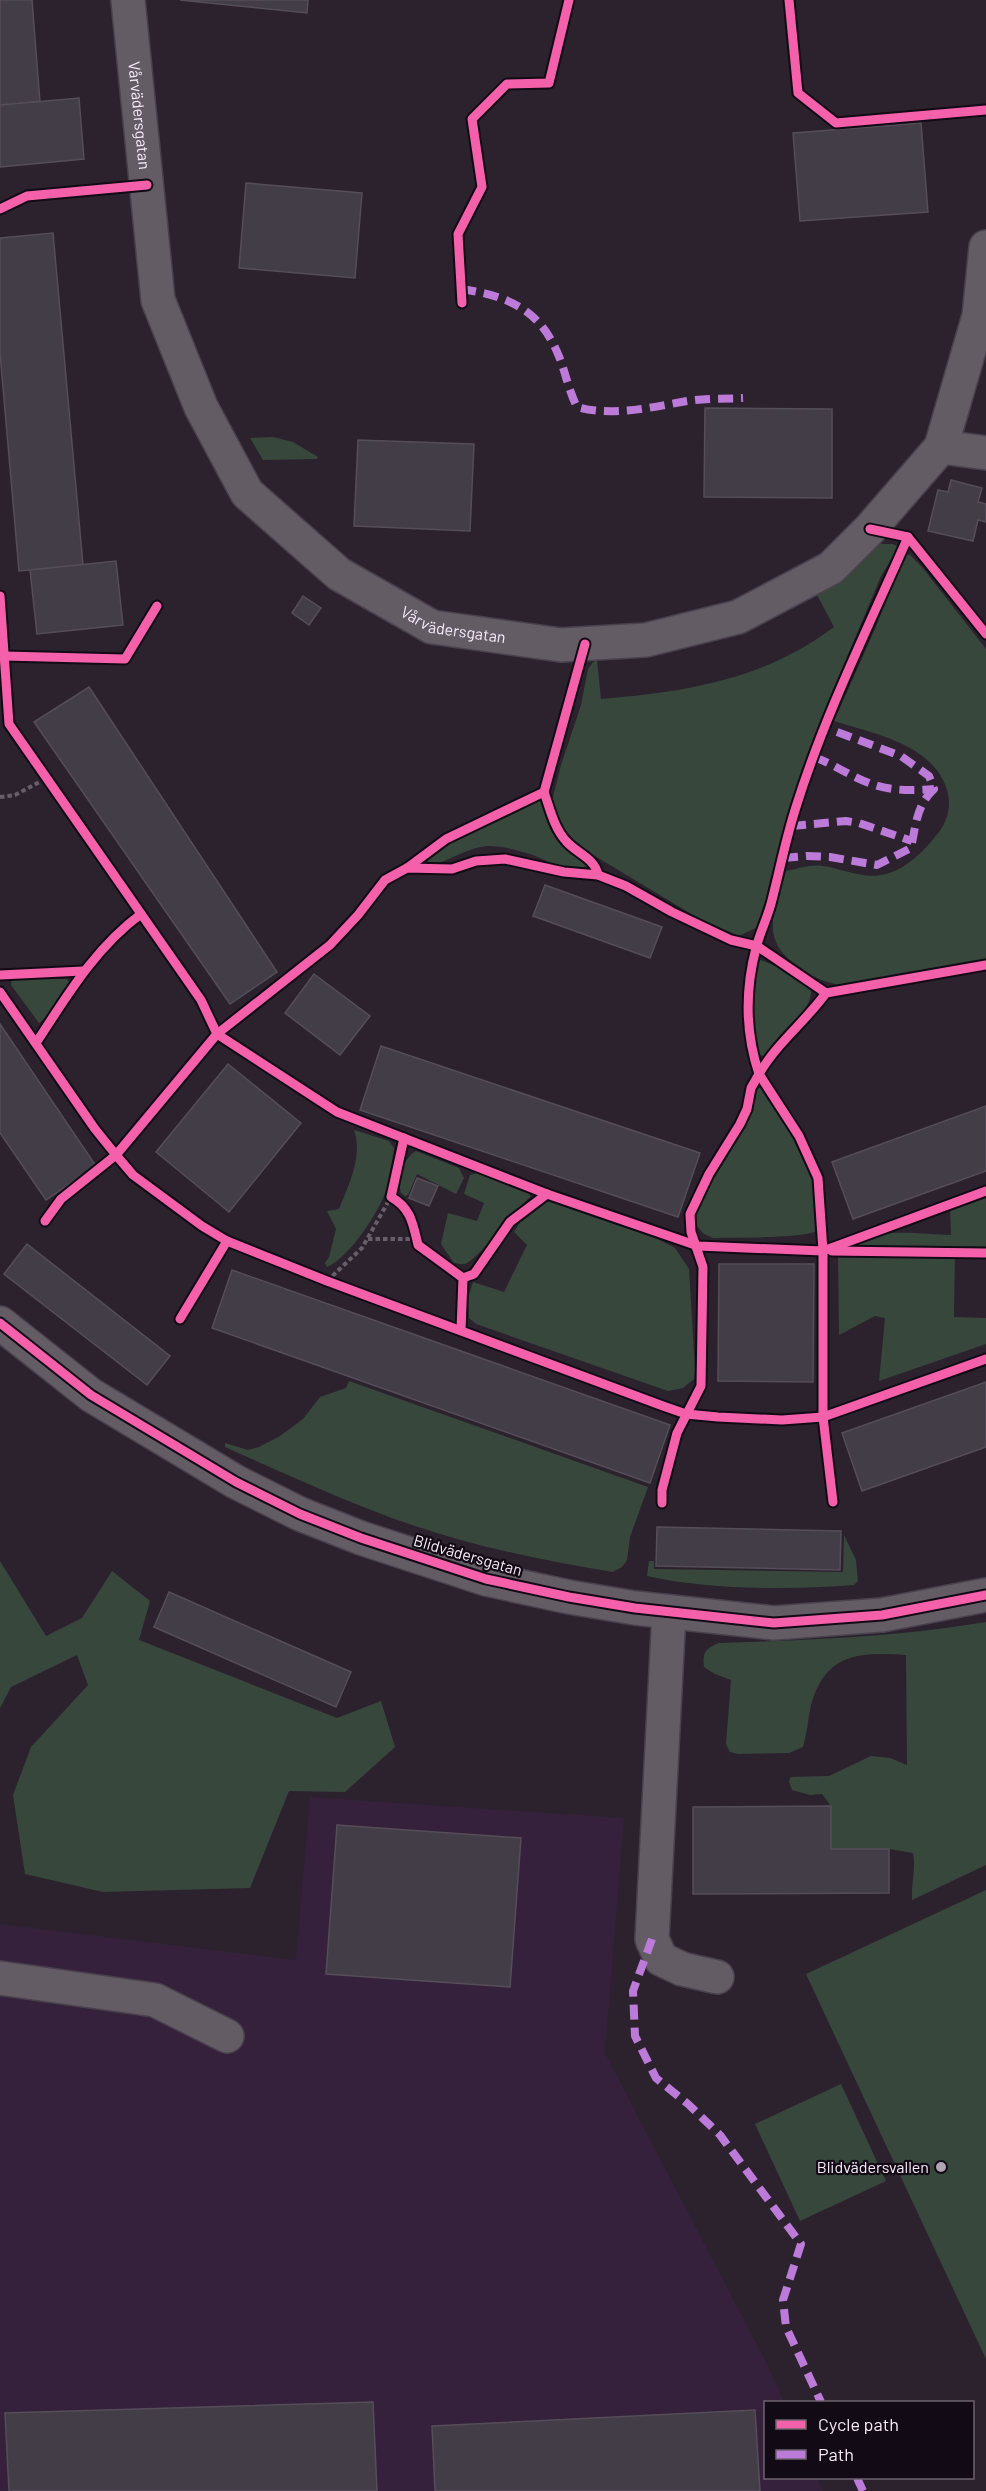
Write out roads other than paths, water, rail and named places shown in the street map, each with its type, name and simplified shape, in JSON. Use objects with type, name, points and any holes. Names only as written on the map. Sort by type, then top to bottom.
[{"type":"street","name":"Vårvädersgatan","points":[[128,0],[158,300],[201,407],[247,493],[339,574],[432,627],[561,645],[646,640],[738,617],[831,568],[870,529],[941,447],[978,316],[986,247]]},
{"type":"street","points":[[941,447],[986,453]]},
{"type":"street","name":"Blidvädersgatan","points":[[0,1323],[91,1395],[216,1471],[300,1514],[361,1538],[486,1579],[569,1598],[669,1613],[774,1623],[882,1615],[986,1595]]},
{"type":"street","points":[[669,1613],[652,1938],[662,1959],[682,1970],[717,1977]]},
{"type":"street","points":[[0,1978],[155,2000],[227,2036]]},
{"type":"place","name":"Blidvädersvallen","points":[[941,2167]]}]
